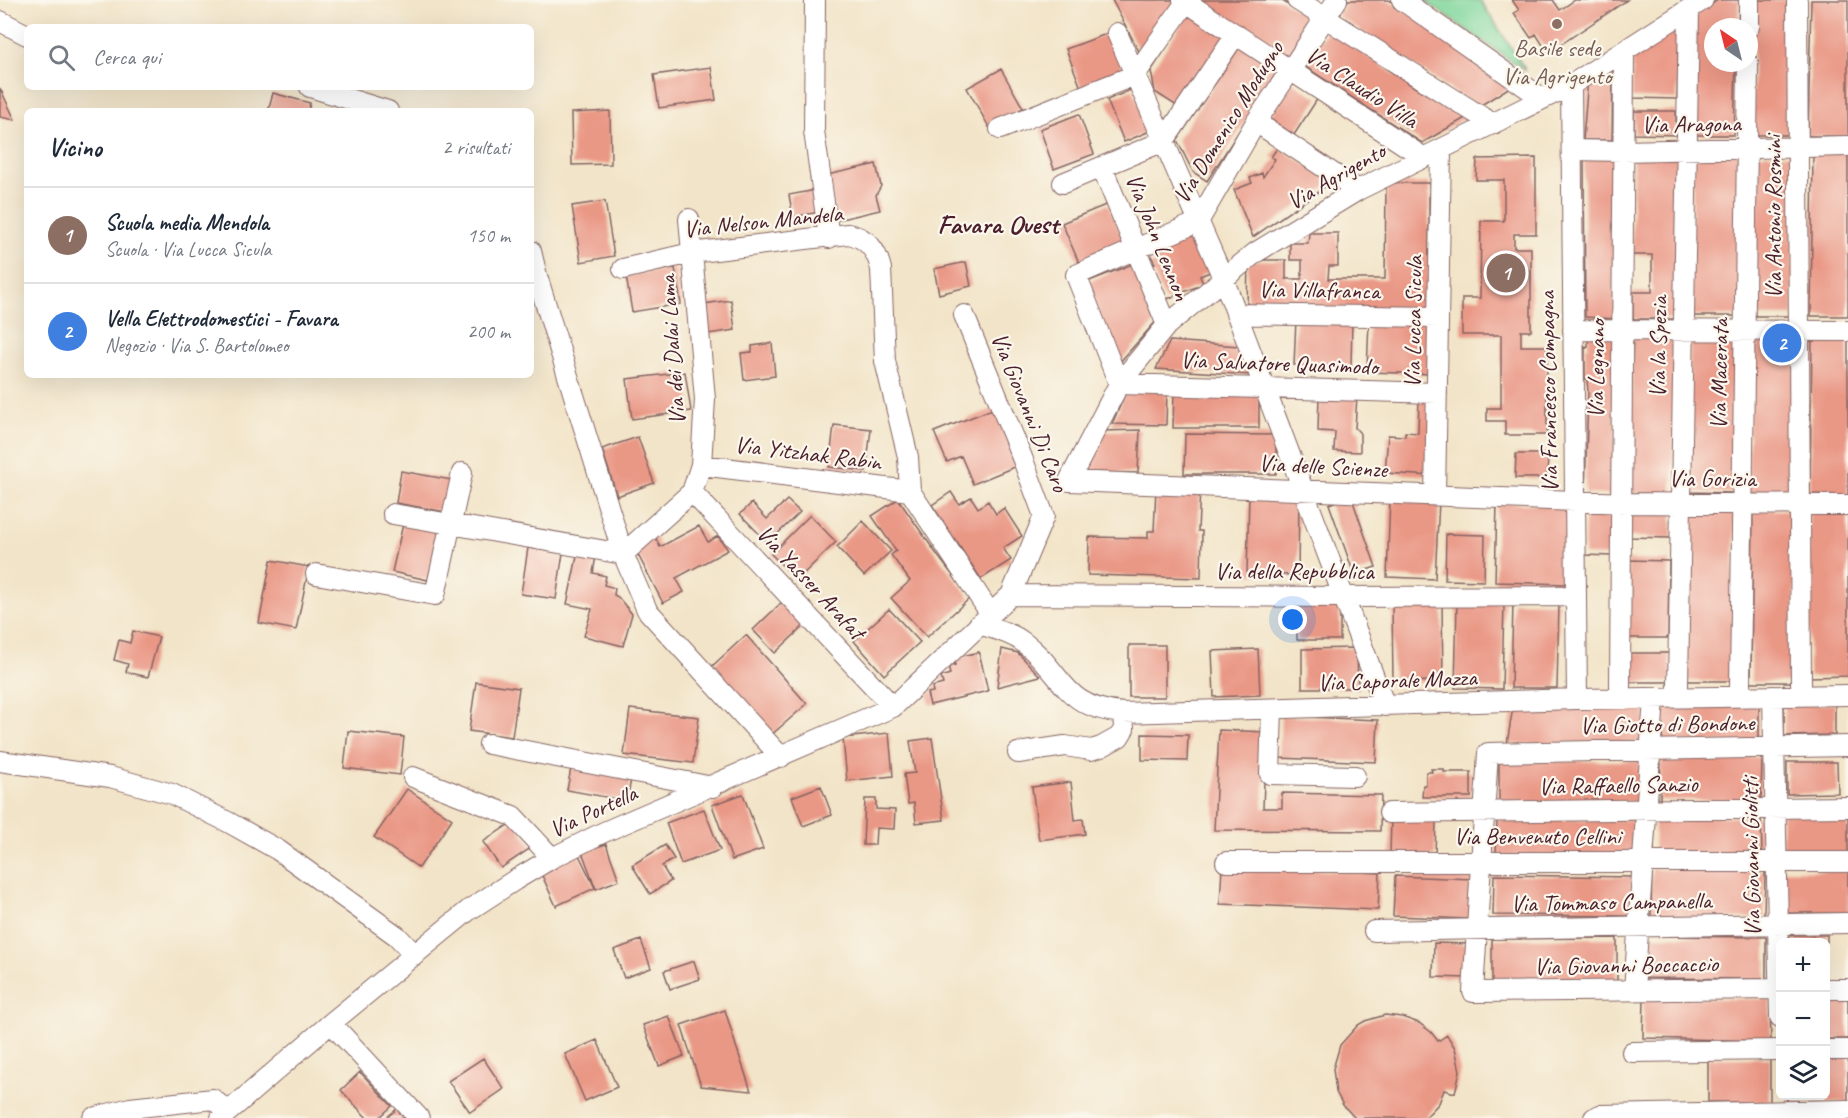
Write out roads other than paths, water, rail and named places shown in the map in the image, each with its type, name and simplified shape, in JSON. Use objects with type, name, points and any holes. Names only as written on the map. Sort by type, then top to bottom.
[{"type":"street","points":[[815,0],[814,131],[829,238]]},
{"type":"street","points":[[1297,0],[1493,124]]},
{"type":"street","name":"Via Domenico Modugno","points":[[1119,384],[1076,274],[1198,222],[1256,122],[1336,0]]},
{"type":"street","points":[[1402,0],[1543,99]]},
{"type":"street","points":[[1749,0],[1749,18]]},
{"type":"street","name":"Via Antonio Rosmini","points":[[1797,0],[1802,685]]},
{"type":"street","points":[[1000,129],[1135,75],[1184,1]]},
{"type":"street","name":"Via Claudio Villa","points":[[1184,1],[1423,157]]},
{"type":"street","name":"Via Agrigento","points":[[1069,481],[1119,384],[1167,325],[1255,253],[1359,190],[1571,85],[1696,5]]},
{"type":"street","name":"Via la Spezia","points":[[1678,686],[1686,149],[1696,5]]},
{"type":"street","points":[[0,21],[24,33]]},
{"type":"street","points":[[1117,33],[1223,278],[1385,706]]},
{"type":"street","points":[[1063,183],[1164,141],[1236,34]]},
{"type":"street","name":"Via Legnano","points":[[1620,687],[1624,51]]},
{"type":"street","name":"Via Macerata","points":[[1740,686],[1748,72]]},
{"type":"street","name":"Via Francesco Compagna","points":[[1571,85],[1577,693]]},
{"type":"street","points":[[320,90],[378,108]]},
{"type":"street","points":[[1256,122],[1359,190]]},
{"type":"street","name":"Via Aragona","points":[[1572,150],[1623,152],[1848,146]]},
{"type":"street","name":"Via Lucca Sicula","points":[[1435,496],[1441,149]]},
{"type":"street","name":"Via John Lennon","points":[[1102,167],[1167,325]]},
{"type":"street","name":"Via dei Dalai Lama","points":[[623,555],[692,492],[701,465],[705,399],[688,219]]},
{"type":"street","name":"Via Nelson Mandela","points":[[623,269],[691,253],[848,234],[860,237],[870,245],[880,262],[885,361],[908,457],[910,491],[985,619]]},
{"type":"street","points":[[534,263],[623,555],[647,610],[781,757]]},
{"type":"street","name":"Via Villafranca","points":[[1236,314],[1438,317]]},
{"type":"street","name":"Via Giovanni Di Caro","points":[[964,315],[1044,516],[1011,595]]},
{"type":"street","points":[[1573,330],[1848,331]]},
{"type":"street","name":"Via Salvatore Quasimodo","points":[[1119,384],[1437,393]]},
{"type":"street","name":"Via Yitzhak Rabin","points":[[701,465],[910,491]]},
{"type":"street","points":[[316,574],[435,595],[462,473]]},
{"type":"street","name":"Via delle Scienze","points":[[1069,481],[1575,502]]},
{"type":"street","name":"Via Yasser Arafat","points":[[692,492],[893,707]]},
{"type":"street","name":"Via Gorizia","points":[[1575,502],[1848,505]]},
{"type":"street","points":[[393,514],[623,555]]},
{"type":"street","name":"Via della Repubblica","points":[[1011,595],[1576,596]]},
{"type":"street","name":"Via Portella","points":[[224,1115],[331,1023],[469,910],[552,858],[604,832],[713,787],[893,707],[1011,595]]},
{"type":"street","name":"Via Caporale Mazza","points":[[985,619],[1024,642],[1080,701],[1097,709],[1123,713],[1385,706],[1577,693],[1620,687],[1848,685]]},
{"type":"street","name":"Via Caporale Mazza","points":[[1577,693],[1654,698],[1848,695]]},
{"type":"street","name":"Via Giovanni Giolitti","points":[[1773,696],[1778,938]]},
{"type":"street","points":[[1634,991],[1654,698]]},
{"type":"street","points":[[1272,709],[1270,774],[1355,776]]},
{"type":"street","points":[[1018,753],[1065,746],[1091,750],[1101,747],[1119,737],[1124,729],[1123,713]]},
{"type":"street","points":[[489,744],[713,787]]},
{"type":"street","name":"Via Giotto di Bondone","points":[[1484,812],[1488,753],[1848,746]]},
{"type":"street","points":[[0,760],[110,777],[172,794],[278,850],[397,936],[415,955]]},
{"type":"street","points":[[413,777],[513,816],[552,858]]},
{"type":"street","name":"Via Raffaello Sanzio","points":[[1389,813],[1848,807]]},
{"type":"street","points":[[1476,929],[1484,812]]},
{"type":"street","name":"Via Benvenuto Cellini","points":[[1226,862],[1848,862]]},
{"type":"street","name":"Via Tommaso Campanella","points":[[1374,931],[1848,924]]},
{"type":"street","name":"Via Giovanni Boccaccio","points":[[1476,929],[1473,992],[1776,989]]},
{"type":"street","points":[[1830,989],[1848,989]]},
{"type":"street","points":[[331,1023],[419,1118]]},
{"type":"street","points":[[1632,1052],[1776,1050]]},
{"type":"street","points":[[1830,1050],[1848,1050]]},
{"type":"street","points":[[93,1118],[130,1108],[213,1099],[224,1115]]},
{"type":"street","points":[[1597,1117],[1783,1108],[1848,1110]]},
{"type":"place","name":"Basile sede Via Agrigento","points":[[1557,24]]},
{"type":"place","name":"Scuola media Mendola","points":[[1506,273]]},
{"type":"place","name":"Vella Elettrodomestici - Favara","points":[[1782,343]]},
{"type":"district","name":"Favara Ovest","points":[[998,224]]}]
